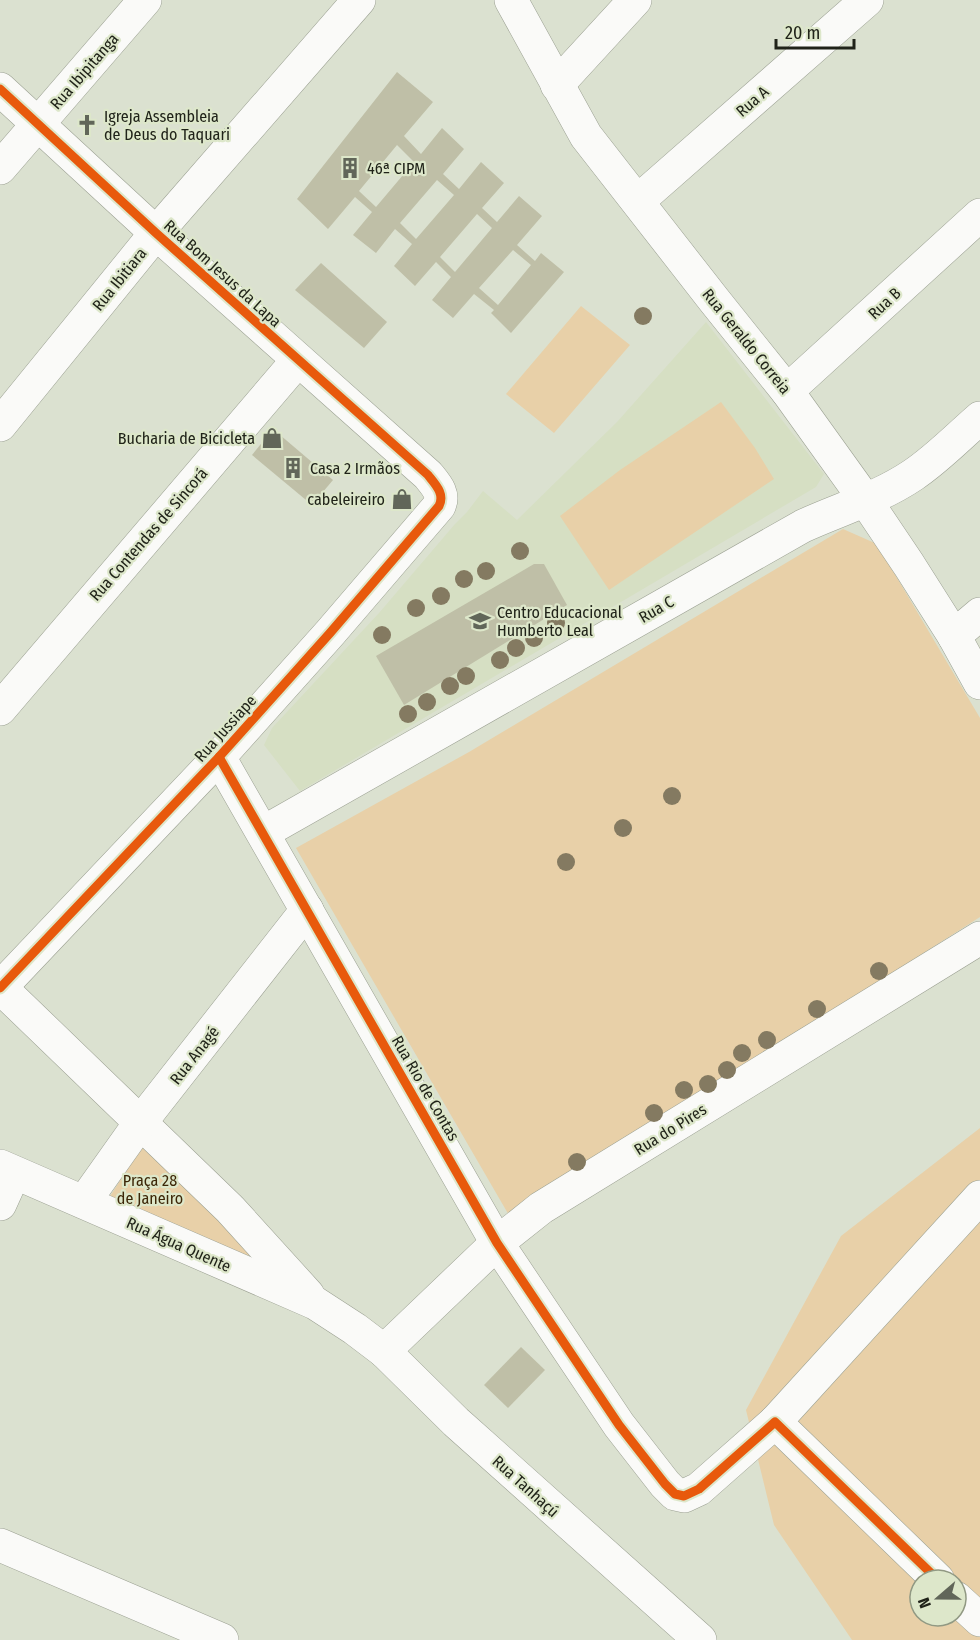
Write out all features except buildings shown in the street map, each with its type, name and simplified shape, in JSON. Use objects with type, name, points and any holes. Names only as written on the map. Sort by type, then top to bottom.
[{"type":"street","name":"Rua Ibipitanga","points":[[0,168],[145,0]]},
{"type":"street","name":"Rua Ibitiara","points":[[0,425],[156,233],[359,0]]},
{"type":"street","name":"Rua Geraldo Correia","points":[[511,0],[586,135],[788,391],[866,501],[954,636],[980,683]]},
{"type":"street","points":[[557,85],[635,0]]},
{"type":"street","name":"Rua A","points":[[638,201],[867,0]]},
{"type":"street","name":"Rua Bom Jesus da Lapa","points":[[0,89],[156,233],[428,476]]},
{"type":"street","name":"Rua B","points":[[788,391],[980,215]]},
{"type":"street","name":"Rua Contendas de Sincorá","points":[[0,708],[298,360]]},
{"type":"street","name":"Rua C","points":[[264,832],[803,526],[866,501],[913,476],[980,418]]},
{"type":"street","name":"Rua Jussiape","points":[[0,988],[219,757],[439,507],[442,500],[441,494],[428,476]]},
{"type":"street","points":[[954,636],[980,614]]},
{"type":"street","name":"Rua Rio de Contas","points":[[219,757],[264,832],[497,1243],[619,1425],[665,1484],[675,1494],[684,1496],[699,1489],[775,1422]]},
{"type":"street","name":"Rua Anagé","points":[[84,1202],[140,1123],[307,910]]},
{"type":"street","name":"Rua do Pires","points":[[384,1351],[497,1243],[541,1208],[980,938]]},
{"type":"street","points":[[0,988],[230,1209],[315,1303]]},
{"type":"street","points":[[0,1204],[7,1169]]},
{"type":"street","name":"Rua Água Quente","points":[[7,1169],[315,1303],[355,1329]]},
{"type":"street","points":[[926,1568],[775,1422],[980,1197]]},
{"type":"street","name":"Rua Tanhaçú","points":[[355,1329],[384,1351],[456,1422],[700,1640]]},
{"type":"street","points":[[0,1545],[222,1640]]},
{"type":"street","points":[[968,1609],[980,1620]]},
{"type":"shaded area","points":[[706,322],[824,474],[816,487],[300,791],[264,745],[272,728],[379,613],[483,491],[517,520],[617,422]]},
{"type":"green space","points":[[581,306],[630,345],[554,433],[506,394]]},
{"type":"green space","points":[[721,402],[755,448],[774,479],[609,590],[560,516],[620,470]]},
{"type":"green space","points":[[843,529],[877,544],[980,718],[980,917],[510,1217],[296,848],[469,752]]},
{"type":"green space","points":[[980,1128],[980,1640],[852,1640],[774,1525],[746,1410],[841,1236]]},
{"type":"green space","name":"Praça 28 de Janeiro","points":[[144,1143],[258,1259],[218,1246],[107,1201]]},
{"type":"cycle path","points":[[0,89],[156,233],[428,475],[439,490],[441,497],[439,506],[219,757],[0,988]]},
{"type":"cycle path","points":[[219,757],[497,1243],[619,1425],[665,1484],[675,1494],[684,1496],[699,1489],[775,1422],[926,1568]]},
{"type":"place","name":"Igreja Assembleia de Deus do Taquari","points":[[87,125]]},
{"type":"place","name":"46ª CIPM","points":[[350,168]]},
{"type":"place","name":"Bucharia de Bicicleta","points":[[272,438]]},
{"type":"place","name":"Casa 2 Irmãos","points":[[293,468]]},
{"type":"place","name":"cabeleireiro","points":[[402,499]]},
{"type":"place","name":"Centro Educacional Humberto Leal","points":[[480,621]]}]
